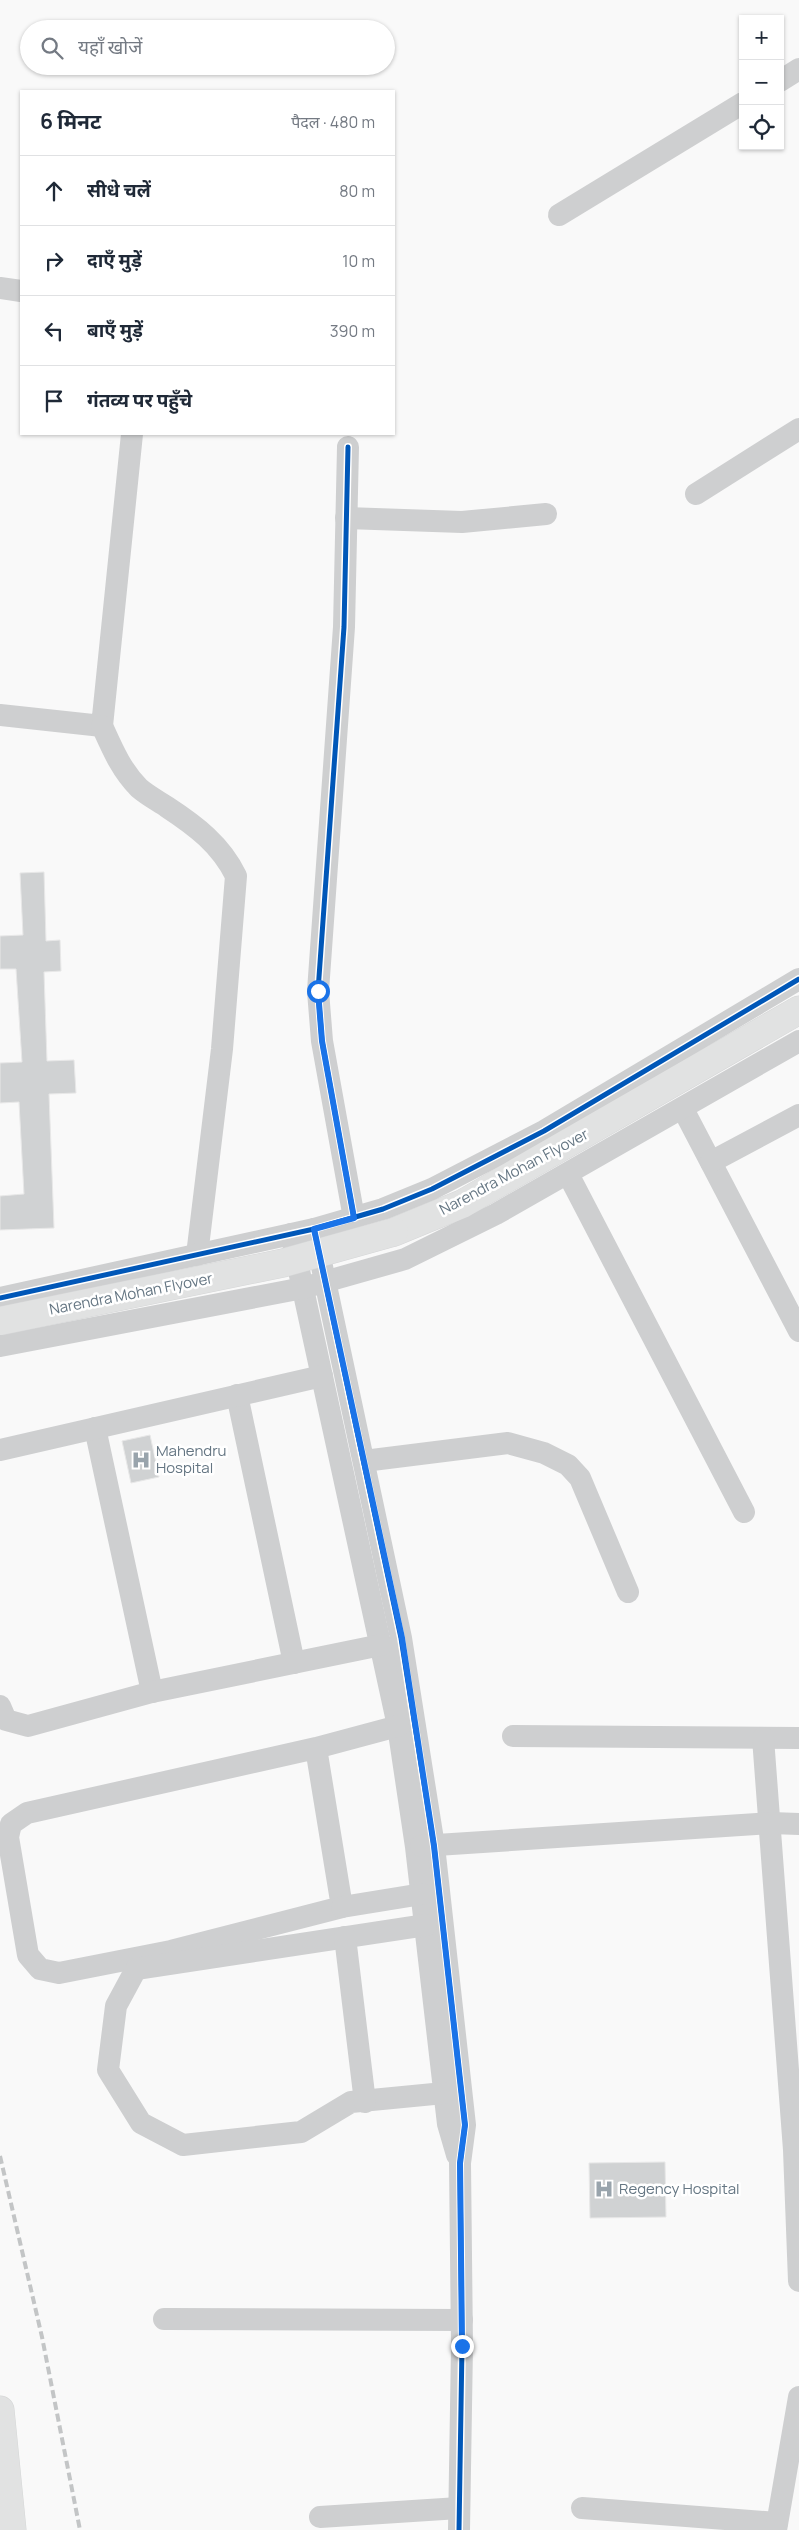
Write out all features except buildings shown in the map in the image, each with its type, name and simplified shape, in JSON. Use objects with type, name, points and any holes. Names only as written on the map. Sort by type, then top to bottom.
[{"type":"main road","name":"Narendra Mohan Flyover","points":[[0,1320],[283,1263],[394,1232],[462,1204],[799,1010]]},
{"type":"main road","points":[[0,2410],[7,2460],[12,2530]]},
{"type":"street","points":[[784,78],[799,69]]},
{"type":"street","points":[[560,216],[741,105]]},
{"type":"street","points":[[0,288],[20,291]]},
{"type":"street","points":[[696,494],[799,429]]},
{"type":"street","points":[[132,435],[102,726],[123,770],[140,790],[186,819],[216,845],[227,857],[236,876],[222,1049],[197,1255]]},
{"type":"street","points":[[348,447],[344,627],[318,991],[322,1041],[354,1218]]},
{"type":"street","points":[[346,518],[462,522],[546,514]]},
{"type":"street","points":[[0,715],[102,726]]},
{"type":"street","points":[[0,1298],[314,1229],[383,1209],[432,1189],[544,1131],[799,979]]},
{"type":"street","points":[[0,1346],[302,1288],[405,1259],[496,1214],[683,1109],[799,1041]]},
{"type":"street","points":[[683,1109],[799,1330]]},
{"type":"street","points":[[711,1162],[799,1115]]},
{"type":"street","points":[[568,1174],[744,1512]]},
{"type":"street","points":[[314,1229],[402,1638],[425,1846],[465,2125],[460,2163],[462,2320],[459,2519],[320,2516]]},
{"type":"street","points":[[291,1234],[425,1846],[422,1894],[448,2124],[460,2163]]},
{"type":"street","points":[[0,1450],[322,1376]]},
{"type":"street","points":[[237,1396],[294,1663]]},
{"type":"street","points":[[95,1428],[152,1692]]},
{"type":"street","points":[[364,1461],[508,1442],[544,1453],[568,1465],[580,1478],[628,1592]]},
{"type":"street","points":[[0,1706],[6,1720],[28,1726],[152,1692],[381,1645]]},
{"type":"street","points":[[398,1726],[316,1748],[27,1813],[11,1824],[8,1837],[28,1955],[40,1969],[59,1973],[172,1950],[342,1907],[422,1894]]},
{"type":"street","points":[[513,1736],[799,1738]]},
{"type":"street","points":[[763,1738],[797,2150],[799,2281]]},
{"type":"street","points":[[316,1748],[342,1907]]},
{"type":"street","points":[[425,1846],[771,1823],[799,1824]]},
{"type":"street","points":[[426,1925],[136,1969],[116,2006],[108,2070],[141,2123],[184,2145],[301,2132],[352,2102],[444,2093]]},
{"type":"street","points":[[346,1937],[365,2102]]},
{"type":"street","points":[[164,2319],[462,2320]]},
{"type":"street","points":[[582,2508],[777,2526],[799,2398]]},
{"type":"railway","points":[[0,2156],[42,2337],[80,2530]]},
{"type":"cycle path","points":[[348,447],[344,627],[318,991],[322,1041],[354,1218]]},
{"type":"cycle path","points":[[0,1298],[314,1229],[383,1209],[432,1189],[544,1131],[799,979]]},
{"type":"cycle path","points":[[314,1229],[401,1638],[434,1846],[465,2125],[460,2163],[462,2346],[459,2530]]},
{"type":"place","name":"Mahendru Hospital","points":[[141,1460]]},
{"type":"place","name":"Regency Hospital","points":[[604,2189]]},
{"type":"route","points":[[318,991],[322,1041],[354,1218],[314,1229],[402,1638],[434,1846],[465,2125],[460,2163],[462,2346]]}]
